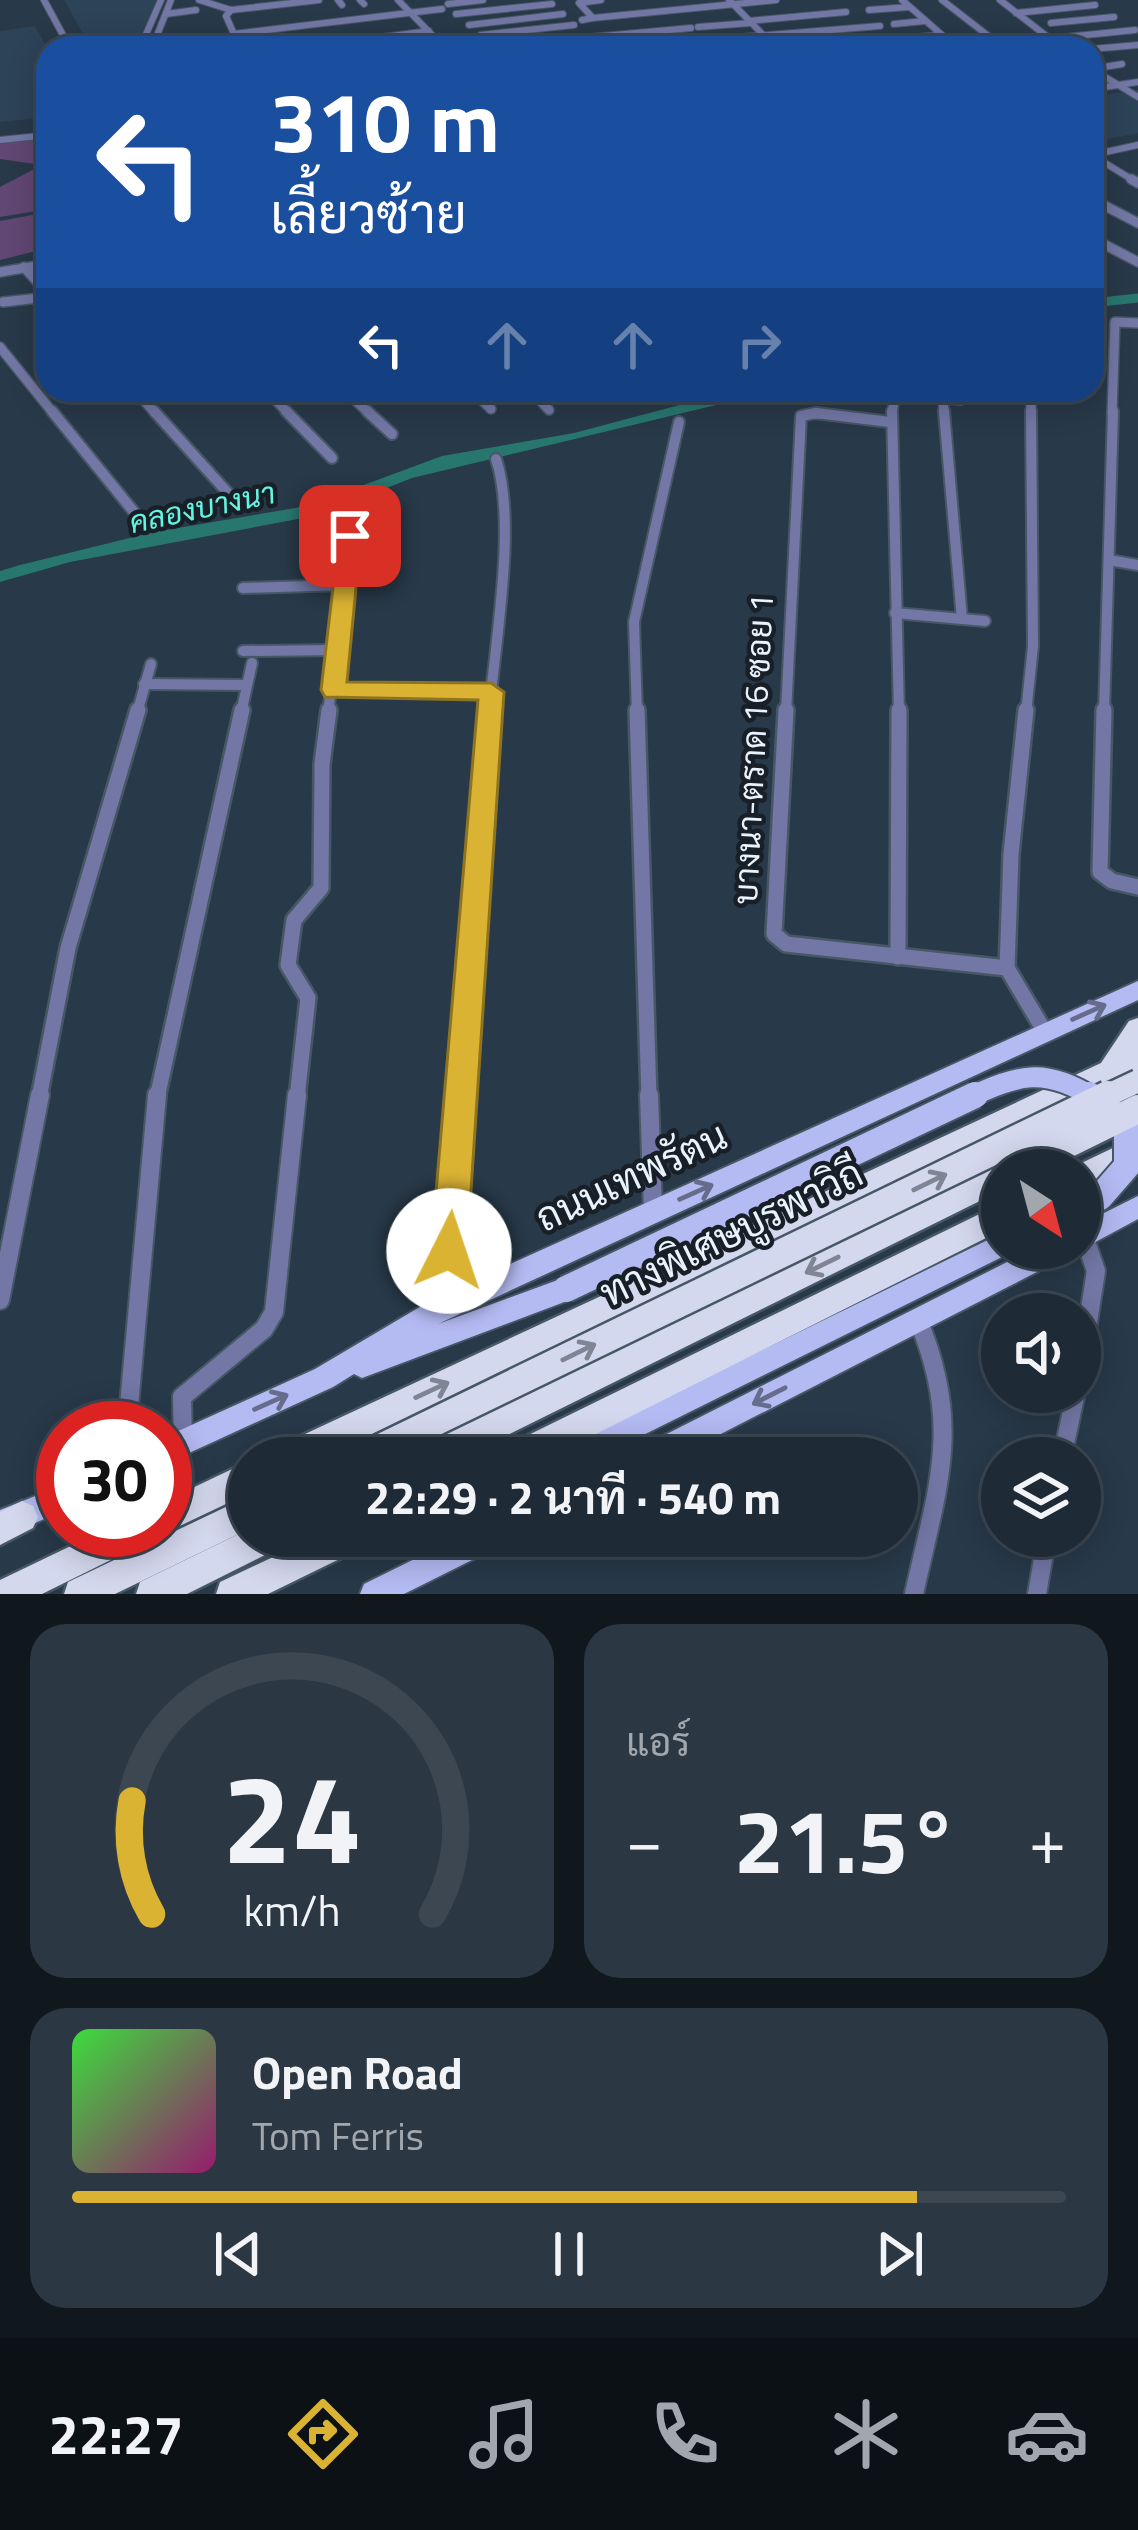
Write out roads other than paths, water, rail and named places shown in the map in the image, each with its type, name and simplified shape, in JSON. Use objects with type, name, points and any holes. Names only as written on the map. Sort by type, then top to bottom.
[{"type":"highway","points":[[1124,1076],[1138,1029]]},
{"type":"highway","points":[[334,1437],[1124,1076],[1138,1058]]},
{"type":"highway","name":"ทางพิเศษบูรพาวิถี","points":[[402,1437],[1124,1076]]},
{"type":"highway","points":[[1057,1149],[1138,1109]]},
{"type":"highway","points":[[1101,1166],[1138,1148]]},
{"type":"highway","name":"ทางพิเศษบูรพาวิถี","points":[[471,1437],[981,1186]]},
{"type":"highway","points":[[556,1437],[981,1226]]},
{"type":"highway","points":[[192,1504],[228,1487]]},
{"type":"highway","points":[[80,1594],[228,1522]]},
{"type":"highway","points":[[152,1594],[228,1556]]},
{"type":"highway","points":[[0,1585],[76,1557]]},
{"type":"highway","points":[[7,1594],[83,1557]]},
{"type":"highway","points":[[232,1594],[309,1557]]},
{"type":"main road","name":"ถนนเทพรัตน","points":[[192,1438],[324,1378],[444,1307],[1138,990]]},
{"type":"main road","points":[[324,1378],[566,1289],[1018,1075],[1055,1077],[1098,1096],[1127,1130],[1127,1166],[1101,1196]]},
{"type":"main road","points":[[1101,1227],[1138,1208]]},
{"type":"main road","points":[[607,1437],[981,1255]]},
{"type":"main road","points":[[687,1437],[1019,1269]]},
{"type":"main road","points":[[7,1523],[36,1510]]},
{"type":"main road","points":[[417,1573],[438,1557]]},
{"type":"main road","points":[[374,1594],[449,1557]]},
{"type":"street","points":[[44,0],[64,36]]},
{"type":"street","points":[[197,6],[227,7],[238,0]]},
{"type":"street","points":[[167,5],[256,11],[319,0]]},
{"type":"street","points":[[398,0],[430,36]]},
{"type":"street","points":[[227,7],[234,34],[483,0]]},
{"type":"street","points":[[593,18],[579,3],[601,0]]},
{"type":"street","points":[[664,0],[677,9]]},
{"type":"street","points":[[481,35],[593,18],[776,0]]},
{"type":"street","points":[[456,14],[550,2],[578,22],[585,36],[849,15],[832,0]]},
{"type":"street","points":[[902,0],[941,35]]},
{"type":"street","points":[[942,0],[988,36]]},
{"type":"street","points":[[1000,0],[1046,36]]},
{"type":"street","points":[[731,2],[764,36],[880,26]]},
{"type":"street","points":[[1016,13],[1091,2],[1136,31]]},
{"type":"street","points":[[148,36],[167,5]]},
{"type":"street","points":[[156,36],[167,5]]},
{"type":"street","points":[[868,10],[909,7]]},
{"type":"street","points":[[469,25],[563,14]]},
{"type":"street","points":[[1051,23],[1114,17]]},
{"type":"street","points":[[894,24],[925,21]]},
{"type":"street","points":[[1078,36],[1136,31]]},
{"type":"street","points":[[395,36],[429,32]]},
{"type":"street","points":[[930,36],[941,35]]},
{"type":"street","points":[[1104,48],[1138,45]]},
{"type":"street","points":[[1104,68],[1122,64]]},
{"type":"street","points":[[1104,77],[1138,97]]},
{"type":"street","points":[[1104,90],[1138,85]]},
{"type":"street","points":[[0,140],[36,136]]},
{"type":"street","points":[[1104,152],[1138,145]]},
{"type":"street","points":[[1104,162],[1138,183]]},
{"type":"street","points":[[1104,206],[1138,224]]},
{"type":"street","points":[[1104,244],[1138,262]]},
{"type":"street","points":[[1104,250],[1112,248]]},
{"type":"street","points":[[0,269],[36,262]]},
{"type":"street","points":[[20,265],[36,282]]},
{"type":"street","points":[[3,302],[36,297]]},
{"type":"street","points":[[1138,323],[1115,322],[1100,872],[1112,881],[1138,887]]},
{"type":"street","points":[[0,347],[36,391]]},
{"type":"street","points":[[45,402],[147,528]]},
{"type":"street","points":[[147,402],[238,503]]},
{"type":"street","points":[[278,402],[332,458]]},
{"type":"street","points":[[357,402],[392,434]]},
{"type":"street","points":[[484,402],[491,409]]},
{"type":"street","points":[[542,402],[549,410]]},
{"type":"street","points":[[893,402],[898,957]]},
{"type":"street","points":[[943,402],[962,619]]},
{"type":"street","points":[[1031,402],[1033,646],[1014,823],[1007,968],[1046,1032]]},
{"type":"street","name":"บางนา-ตราด 16 ซอย 1","points":[[890,422],[816,413],[801,416],[774,934],[786,944],[1007,968]]},
{"type":"street","points":[[653,1212],[634,622],[679,422]]},
{"type":"street","points":[[444,1307],[504,522],[504,482],[496,459]]},
{"type":"street","points":[[181,1401],[264,1329],[274,1312],[308,998],[288,965],[294,920],[321,888],[322,764],[351,534],[386,527]]},
{"type":"street","points":[[1109,560],[1138,565]]},
{"type":"street","points":[[244,588],[344,585]]},
{"type":"street","points":[[895,613],[985,621]]},
{"type":"street","points":[[130,1401],[159,1078],[247,685],[248,657],[339,650]]},
{"type":"street","points":[[0,1300],[68,948],[151,664]]},
{"type":"street","points":[[144,684],[247,685]]},
{"type":"street","points":[[334,690],[491,692]]},
{"type":"street","points":[[914,1594],[935,1490],[944,1402],[936,1361],[918,1320]]},
{"type":"street","points":[[1037,1594],[1044,1557]]},
{"type":"waterway","name":"คลองบางนา","points":[[1104,302],[1138,298]]}]
